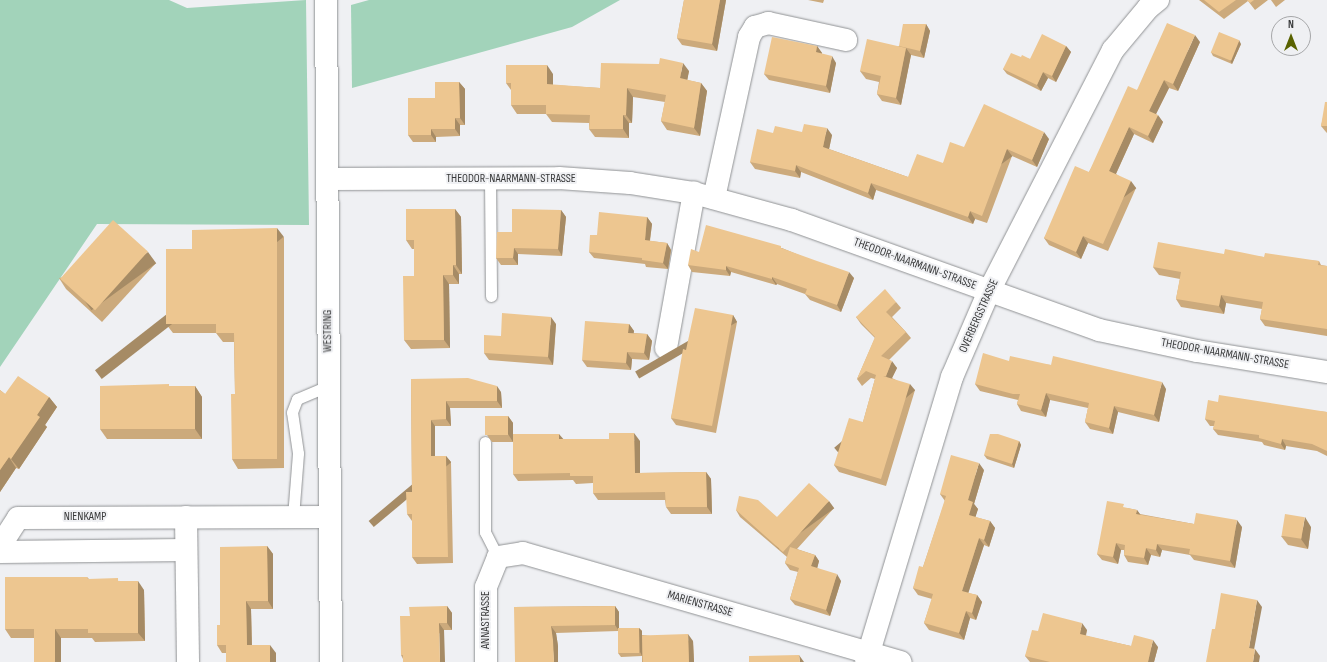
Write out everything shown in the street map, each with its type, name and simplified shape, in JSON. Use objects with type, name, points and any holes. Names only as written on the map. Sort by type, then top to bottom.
[{"type":"street","name":"WESTRING","points":[[326,0],[331,662]]},
{"type":"street","name":"OVERBERGSTRASSE","points":[[867,658],[952,376],[989,291],[1114,50],[1149,3]]},
{"type":"street","points":[[666,348],[704,196],[749,37],[755,26],[768,23],[846,40]]},
{"type":"street","name":"THEODOR-NAARMANN-STRASSE","points":[[327,179],[560,178],[630,183],[704,196],[792,220],[1099,330],[1197,350],[1327,372]]},
{"type":"street","points":[[186,517],[188,662]]},
{"type":"street","name":"NIENKAMP","points":[[0,546],[18,518],[329,517]]},
{"type":"street","points":[[0,552],[186,550]]},
{"type":"street","name":"MARIENSTRASSE","points":[[498,557],[523,553],[867,658],[901,662]]},
{"type":"street","name":"ANNASTRASSE","points":[[486,662],[486,587],[498,557]]},
{"type":"lane","points":[[490,178],[491,296]]},
{"type":"lane","points":[[293,517],[298,453],[292,412],[297,399],[328,386]]},
{"type":"lane","points":[[485,442],[485,532],[498,557]]},
{"type":"green space","points":[[0,0],[169,0],[187,8],[306,0],[309,225],[97,224],[0,367]]},
{"type":"green space","points":[[369,0],[620,0],[572,27],[352,88],[351,5]]},
{"type":"building","points":[[684,0],[720,0],[712,44],[677,38]]},
{"type":"building","points":[[1204,0],[1236,0],[1219,12]]},
{"type":"building","points":[[1247,0],[1254,0],[1250,3]]},
{"type":"building","points":[[1167,23],[1195,35],[1173,84],[1164,80],[1149,111],[1158,115],[1148,136],[1129,127],[1109,171],[1131,181],[1103,244],[1083,236],[1076,252],[1044,238],[1075,166],[1089,172],[1128,86],[1137,90]]},
{"type":"building","points":[[903,24],[926,24],[920,51],[899,46]]},
{"type":"building","points":[[1219,32],[1239,40],[1231,61],[1211,52]]},
{"type":"building","points":[[1042,34],[1066,46],[1052,76],[1043,72],[1037,85],[1003,69],[1011,53],[1021,57],[1022,55],[1030,59]]},
{"type":"building","points":[[772,37],[817,46],[816,52],[832,56],[826,86],[764,74]]},
{"type":"building","points":[[867,39],[906,48],[896,98],[877,94],[881,76],[860,71]]},
{"type":"building","points":[[660,58],[683,63],[680,78],[701,83],[694,128],[661,121],[666,95],[627,88],[626,115],[623,115],[623,129],[589,129],[590,115],[546,114],[546,105],[511,105],[511,83],[506,83],[506,65],[547,65],[547,84],[600,88],[601,63],[659,64]]},
{"type":"building","points":[[435,82],[459,82],[460,118],[455,118],[455,129],[431,129],[431,135],[408,135],[408,98],[435,98]]},
{"type":"building","points":[[1325,102],[1327,102],[1327,126],[1321,126]]},
{"type":"building","points":[[984,104],[1044,132],[1032,160],[1007,149],[982,216],[970,211],[968,217],[871,183],[868,193],[796,165],[795,171],[750,162],[757,129],[773,133],[775,126],[802,132],[804,124],[827,128],[823,147],[908,177],[917,154],[943,163],[950,142],[964,147]]},
{"type":"building","points":[[406,209],[455,209],[456,265],[453,265],[453,275],[443,275],[444,340],[404,340],[403,276],[414,276],[414,240],[406,240]]},
{"type":"building","points":[[512,209],[561,210],[558,249],[514,248],[513,258],[496,258],[497,232],[512,232]]},
{"type":"building","points":[[599,212],[647,217],[645,240],[667,243],[663,263],[642,260],[642,258],[589,252],[590,235],[597,235]]},
{"type":"building","points":[[113,220],[148,251],[95,310],[60,279]]},
{"type":"building","points":[[706,225],[781,246],[781,248],[849,272],[837,305],[805,294],[807,289],[772,277],[772,279],[726,266],[726,270],[688,265],[691,249],[699,252]]},
{"type":"building","points":[[277,228],[277,459],[232,459],[231,394],[235,394],[234,333],[216,333],[216,324],[166,324],[166,249],[192,249],[192,230]]},
{"type":"building","points":[[1158,242],[1224,254],[1225,249],[1264,257],[1265,253],[1319,261],[1318,265],[1327,266],[1327,329],[1260,319],[1263,302],[1221,295],[1219,306],[1176,299],[1181,272],[1153,267]]},
{"type":"building","points":[[885,289],[896,302],[886,312],[906,332],[881,356],[892,361],[886,376],[883,376],[910,384],[881,479],[834,465],[849,418],[863,422],[876,375],[866,371],[857,379],[875,337],[856,317]]},
{"type":"building","points":[[695,308],[733,315],[712,426],[671,418],[683,349],[686,350]]},
{"type":"building","points":[[502,313],[551,317],[548,357],[484,353],[484,335],[501,336]]},
{"type":"building","points":[[585,321],[629,324],[628,333],[647,334],[644,353],[627,352],[626,363],[582,360]]},
{"type":"building","points":[[983,353],[1009,361],[1010,356],[1051,365],[1053,356],[1162,382],[1154,415],[1114,406],[1109,428],[1085,422],[1089,403],[1046,393],[1041,410],[1017,404],[1020,394],[1013,394],[975,384]]},
{"type":"building","points":[[18,376],[49,397],[37,415],[40,417],[11,459],[9,457],[0,470],[0,390],[5,394]]},
{"type":"building","points":[[468,378],[497,386],[497,401],[446,401],[446,419],[431,420],[431,456],[446,456],[448,557],[412,557],[412,514],[407,514],[406,492],[412,492],[411,379]]},
{"type":"building","points":[[169,384],[169,386],[195,386],[195,429],[100,429],[100,386]]},
{"type":"building","points":[[1219,395],[1327,412],[1327,451],[1312,444],[1282,439],[1281,444],[1259,438],[1259,435],[1213,429],[1215,421],[1205,419],[1208,400],[1218,402]]},
{"type":"building","points":[[485,416],[508,416],[508,435],[485,435]]},
{"type":"building","points":[[609,433],[634,433],[635,473],[706,472],[707,507],[666,507],[665,492],[593,493],[593,476],[570,476],[570,473],[513,474],[513,434],[559,434],[559,439],[609,439]]},
{"type":"building","points":[[990,434],[998,434],[1019,441],[1012,464],[984,455]]},
{"type":"building","points":[[951,455],[979,463],[968,500],[973,502],[969,515],[990,521],[984,540],[979,538],[962,591],[977,595],[972,613],[966,611],[959,633],[924,623],[933,594],[913,588],[919,566],[923,567],[946,496],[940,494]]},
{"type":"building","points":[[809,483],[829,501],[783,552],[736,510],[739,496],[758,500],[777,517]]},
{"type":"building","points":[[1107,501],[1124,504],[1123,507],[1137,510],[1136,514],[1194,524],[1196,513],[1237,520],[1230,561],[1189,554],[1190,549],[1157,544],[1156,550],[1146,548],[1144,558],[1124,555],[1125,545],[1116,543],[1113,557],[1097,554]]},
{"type":"building","points":[[1285,514],[1305,517],[1301,539],[1282,536]]},
{"type":"building","points":[[267,546],[268,601],[246,601],[247,645],[270,645],[270,662],[226,662],[226,645],[217,645],[217,625],[220,625],[220,547]]},
{"type":"building","points":[[790,547],[815,555],[811,566],[837,574],[826,610],[790,599],[799,568],[785,563]]},
{"type":"building","points":[[5,577],[87,577],[88,579],[118,578],[118,581],[138,581],[138,633],[88,633],[88,629],[55,629],[55,662],[34,662],[34,629],[5,629]]},
{"type":"building","points":[[1221,593],[1257,600],[1249,648],[1255,649],[1253,662],[1206,662],[1212,629],[1215,629]]},
{"type":"building","points":[[447,606],[447,623],[439,623],[440,662],[403,662],[403,655],[401,655],[400,616],[410,616],[409,607]]},
{"type":"building","points":[[615,606],[615,625],[551,626],[554,662],[515,662],[514,607]]},
{"type":"building","points":[[1043,613],[1082,623],[1080,634],[1131,646],[1134,635],[1153,640],[1148,662],[1050,662],[1025,656],[1032,630],[1038,631]]},
{"type":"building","points":[[618,628],[639,628],[639,653],[618,653]]},
{"type":"building","points":[[688,634],[689,662],[643,662],[642,636]]},
{"type":"building","points":[[799,655],[800,662],[749,662],[749,656]]}]
